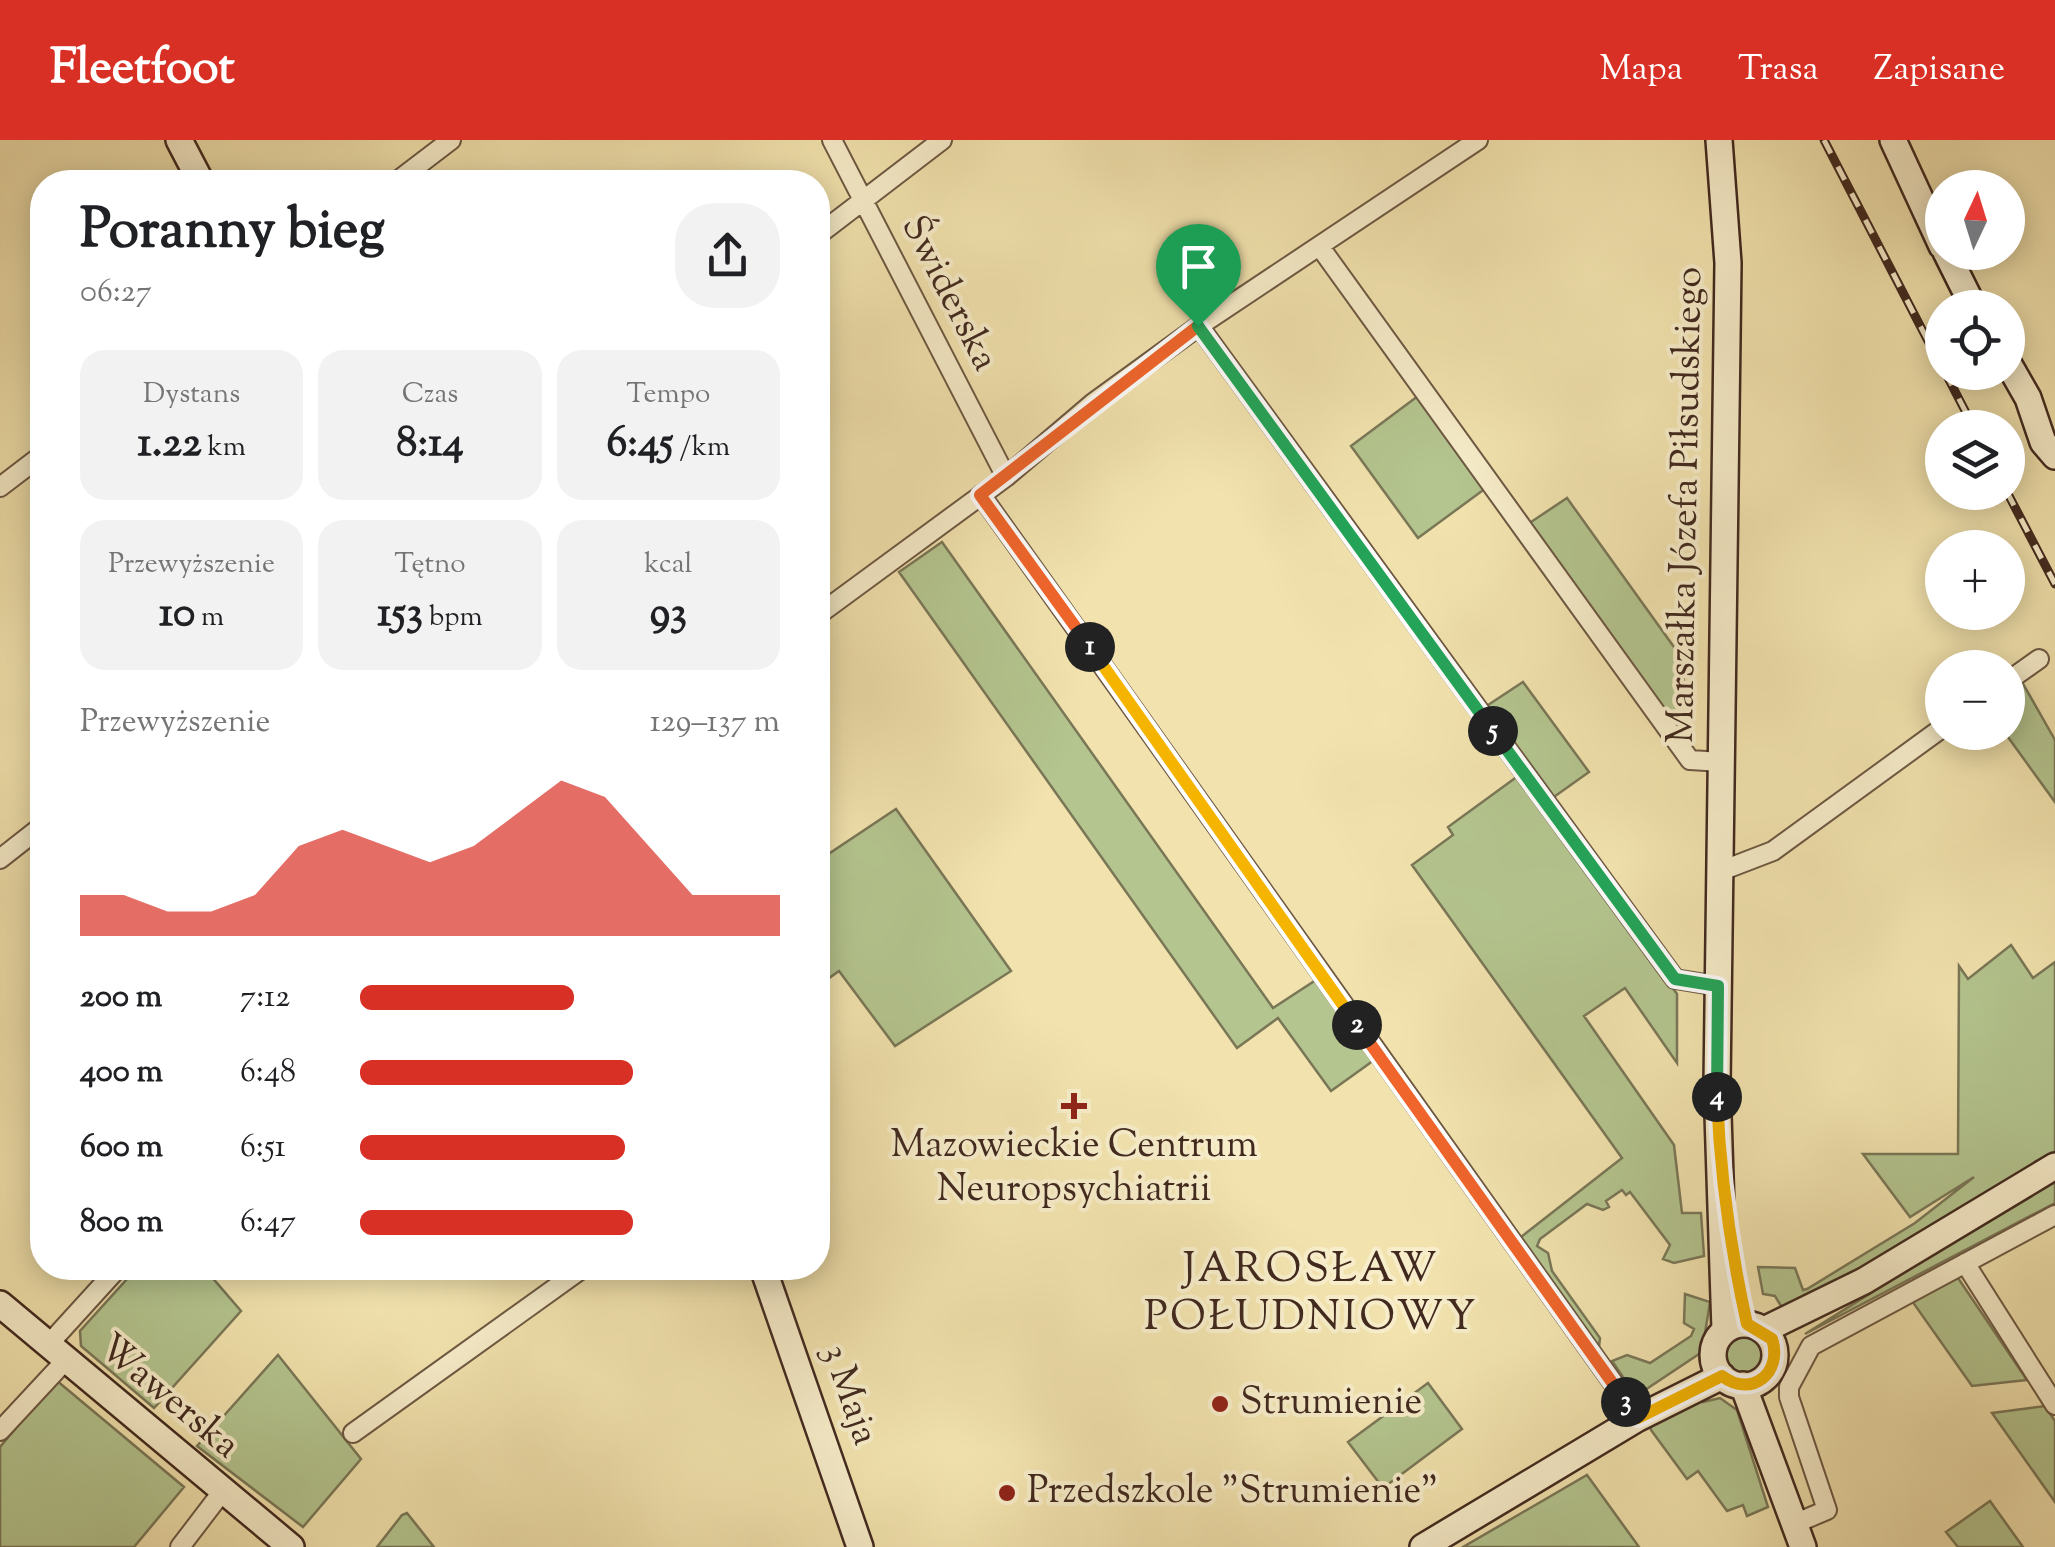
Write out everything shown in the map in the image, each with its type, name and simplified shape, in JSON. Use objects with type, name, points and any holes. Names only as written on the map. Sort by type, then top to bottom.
[{"type":"main road","points":[[178,140],[194,170]]},
{"type":"main road","name":"Marszałka Józefa Piłsudskiego","points":[[1720,140],[1728,263],[1718,986],[1720,1187],[1753,1333]]},
{"type":"main road","points":[[1893,140],[1925,209]]},
{"type":"main road","points":[[2023,390],[2037,430],[2055,456]]},
{"type":"main road","points":[[2028,398],[2039,406],[2055,433]]},
{"type":"main road","points":[[1799,1535],[1774,1461],[1736,1376],[1715,1344],[1753,1333],[1864,1282],[2055,1166]]},
{"type":"main road","name":"3 Maja","points":[[766,1280],[860,1547]]},
{"type":"main road","name":"Wawerska","points":[[0,1304],[291,1547]]},
{"type":"main road","points":[[1423,1547],[1638,1418],[1736,1376],[1771,1371],[1753,1333]]},
{"type":"street","points":[[412,170],[451,140]]},
{"type":"street","name":"Świderska","points":[[832,140],[1006,477]]},
{"type":"street","points":[[830,226],[942,140]]},
{"type":"street","points":[[830,606],[1006,477],[1093,404],[1198,326],[1478,140]]},
{"type":"street","points":[[1320,247],[1690,760],[1722,762]]},
{"type":"street","points":[[1198,326],[1675,979],[1718,986]]},
{"type":"street","points":[[0,487],[30,466]]},
{"type":"street","points":[[980,495],[1638,1418]]},
{"type":"street","points":[[2025,668],[2039,658]]},
{"type":"street","points":[[1721,872],[1773,851],[1925,740]]},
{"type":"street","points":[[0,858],[30,835]]},
{"type":"street","points":[[1799,1535],[1827,1510],[1789,1396],[1802,1356],[1831,1332],[2055,1215]]},
{"type":"street","points":[[1965,1263],[2055,1405]]},
{"type":"street","points":[[0,1431],[109,1280]]},
{"type":"street","points":[[353,1433],[567,1280]]},
{"type":"street","points":[[180,1547],[222,1492]]},
{"type":"green space","points":[[1418,396],[1486,488],[1418,538],[1351,446]]},
{"type":"green space","points":[[1567,498],[1684,661],[1683,739],[1528,524]]},
{"type":"green space","points":[[942,542],[1273,1008],[1316,980],[1373,1060],[1370,1063],[1331,1091],[1278,1018],[1237,1048],[899,572]]},
{"type":"green space","points":[[1523,682],[1589,772],[1551,799],[1485,707]]},
{"type":"green space","points":[[2025,687],[2055,740],[2055,802],[2017,750],[2025,750]]},
{"type":"green space","points":[[1518,776],[1677,994],[1677,1063],[1625,988],[1584,1016],[1674,1145],[1682,1213],[1701,1213],[1704,1256],[1674,1263],[1663,1259],[1670,1245],[1630,1192],[1626,1195],[1622,1190],[1606,1201],[1609,1207],[1603,1210],[1587,1204],[1540,1239],[1537,1246],[1548,1253],[1552,1271],[1600,1338],[1599,1347],[1521,1237],[1622,1158],[1412,865],[1453,835],[1448,827]]},
{"type":"green space","points":[[896,809],[1011,971],[895,1046],[839,971],[830,977],[830,853]]},
{"type":"green space","points":[[2011,945],[2033,978],[2055,962],[2055,1152],[1848,1277],[1787,1306],[1781,1306],[1775,1296],[1763,1294],[1758,1267],[1795,1268],[1803,1290],[1807,1289],[1915,1223],[1974,1177],[1910,1217],[1863,1154],[1958,1154],[1959,966],[1968,979]]},
{"type":"green space","points":[[2055,1179],[2055,1203],[1805,1334]]},
{"type":"green space","points":[[1956,1275],[2027,1380],[1972,1386],[1912,1301]]},
{"type":"green space","points":[[126,1280],[214,1280],[241,1311],[154,1408],[81,1346],[80,1331]]},
{"type":"green space","points":[[1685,1294],[1710,1302],[1702,1352],[1636,1396],[1612,1361],[1627,1355],[1650,1363],[1691,1336],[1694,1329],[1684,1323]]},
{"type":"green space","points":[[1745,1333],[1759,1339],[1765,1353],[1759,1367],[1745,1373],[1731,1367],[1725,1353],[1731,1339]]},
{"type":"green space","points":[[278,1355],[361,1459],[303,1527],[197,1446]]},
{"type":"green space","points":[[56,1380],[184,1487],[134,1547],[0,1547],[0,1447]]},
{"type":"green space","points":[[1428,1383],[1462,1429],[1383,1488],[1348,1442]]},
{"type":"green space","points":[[1699,1395],[1703,1402],[1720,1398],[1737,1410],[1768,1507],[1747,1516],[1743,1505],[1727,1511],[1698,1471],[1687,1479],[1651,1430],[1650,1423]]},
{"type":"green space","points":[[2045,1406],[2055,1421],[2055,1502],[1992,1413]]},
{"type":"green space","points":[[1587,1475],[1639,1547],[1463,1547]]},
{"type":"green space","points":[[1990,1501],[2023,1547],[1958,1547],[1946,1532]]},
{"type":"green space","points":[[407,1513],[434,1547],[377,1547],[402,1515]]},
{"type":"railway","points":[[1824,140],[1925,335]]},
{"type":"railway","points":[[1954,390],[1965,410]]},
{"type":"railway","points":[[2016,510],[2055,584]]},
{"type":"place","name":"Mazowieckie Centrum Neuropsychiatrii","points":[[1074,1106]]},
{"type":"place","name":"Strumienie","points":[[1220,1404]]},
{"type":"place","name":"Przedszkole \"Strumienie\"","points":[[1007,1493]]},
{"type":"district","name":"JAROSŁAW POŁUDNIOWY","points":[[1311,1295]]},
{"type":"route","points":[[1198,326],[1675,979],[1689,985],[1718,986],[1720,1187],[1747,1324],[1764,1330],[1776,1350],[1771,1371],[1764,1379],[1737,1385],[1722,1376],[1638,1418],[980,495],[1198,326]]}]
